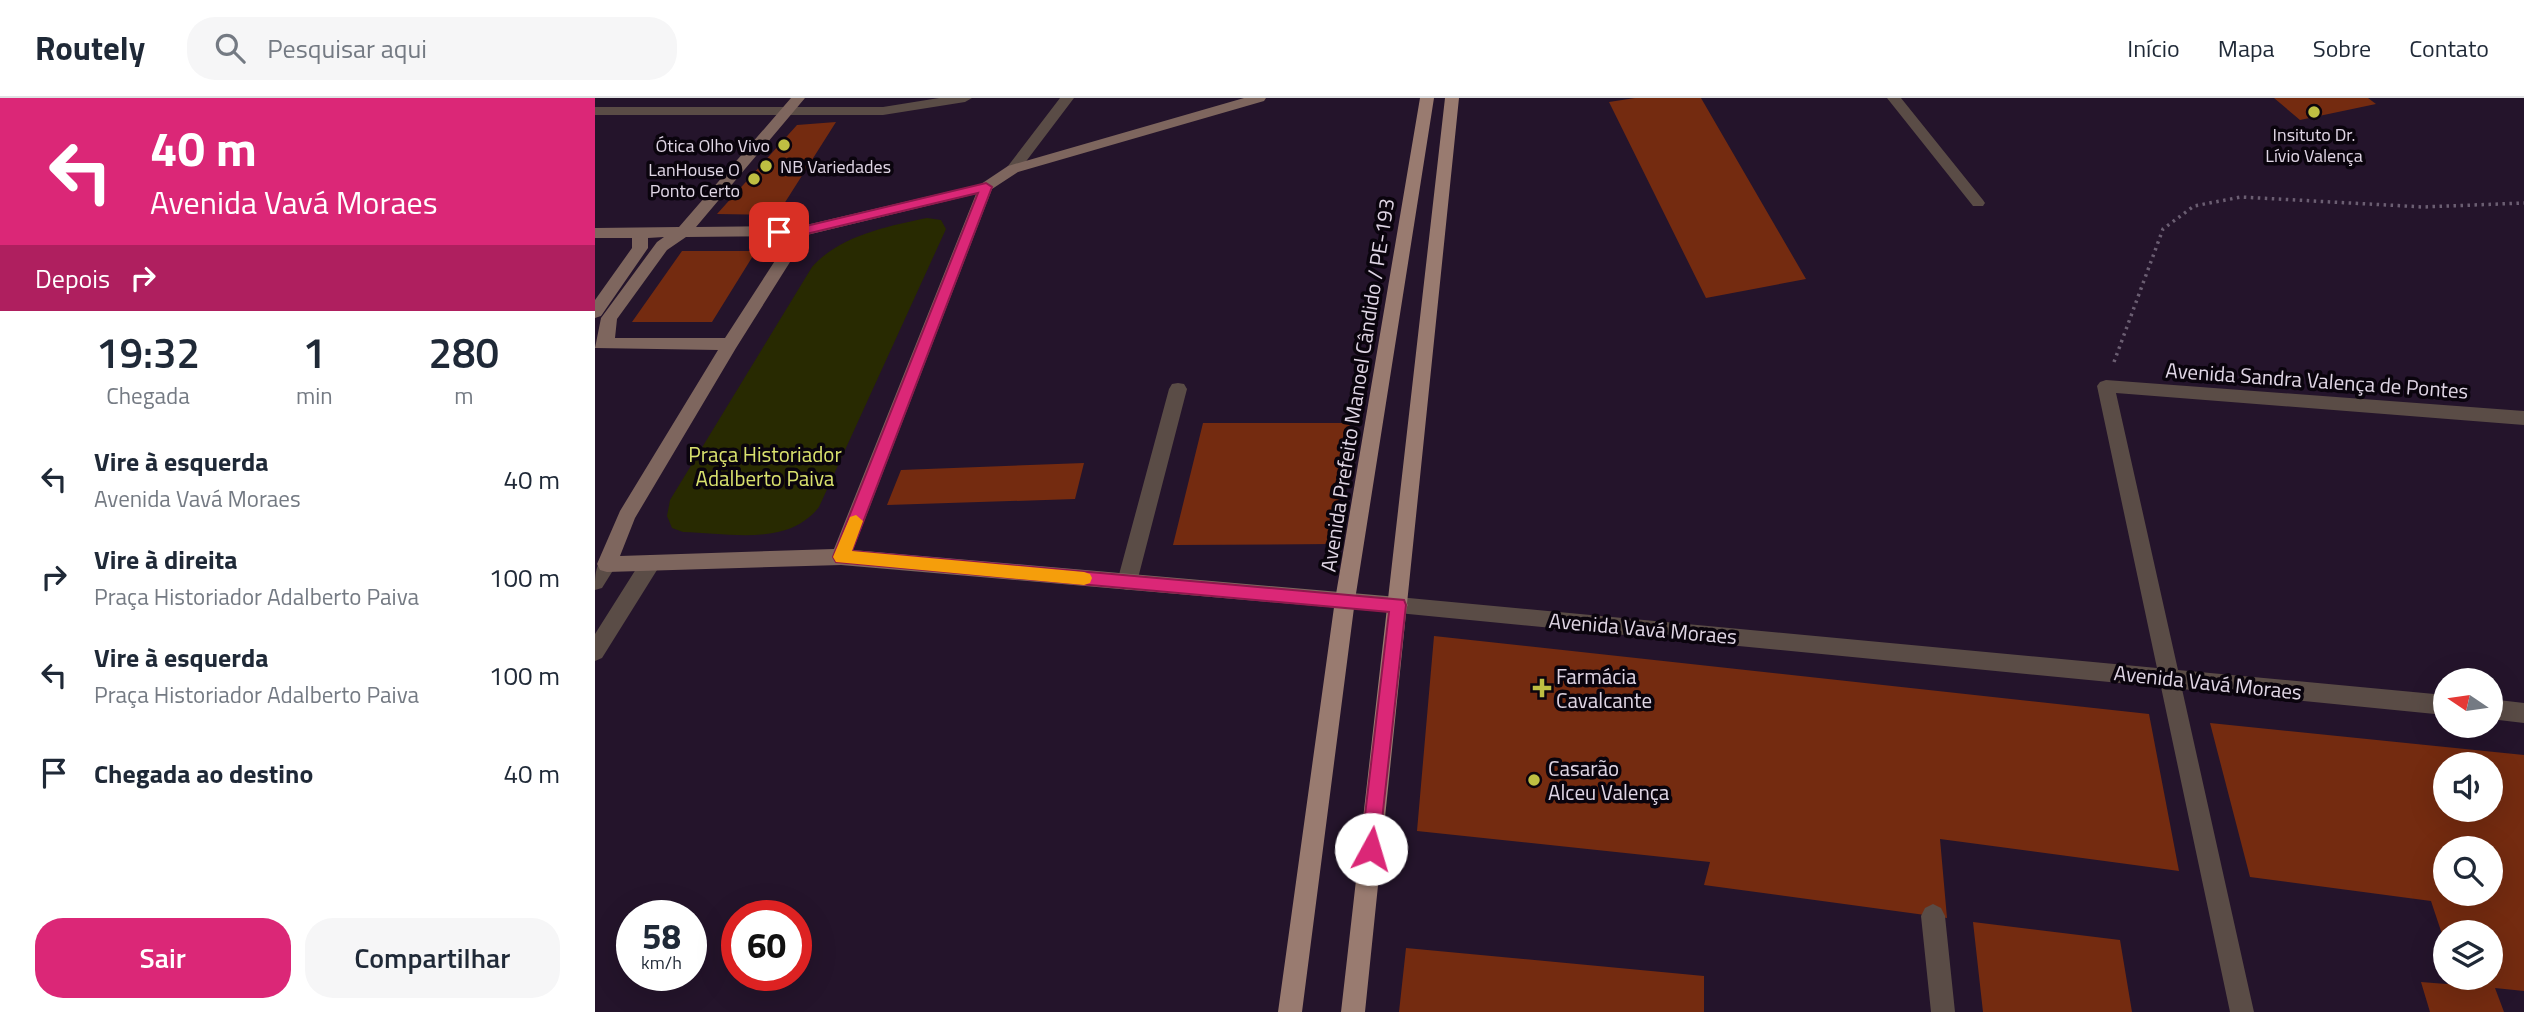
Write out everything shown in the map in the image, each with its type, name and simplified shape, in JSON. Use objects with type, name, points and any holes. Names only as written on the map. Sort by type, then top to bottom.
[{"type":"main road","points":[[730,344],[603,344],[609,318],[662,246],[683,232],[798,98]]},
{"type":"main road","points":[[595,233],[802,231],[986,187],[1013,169],[1259,98]]},
{"type":"main road","name":"Avenida Prefeito Manoel Cândido / PE-193","points":[[1290,1012],[1345,600],[1427,98]]},
{"type":"main road","points":[[1353,1012],[1452,98]]},
{"type":"main road","points":[[802,231],[730,344],[601,564],[841,557],[986,187]]},
{"type":"main road","points":[[595,312],[641,248],[640,236],[635,232]]},
{"type":"main road","name":"Avenida Vavá Moraes","points":[[841,557],[1398,605]]},
{"type":"street","points":[[595,111],[883,111],[961,98]]},
{"type":"street","points":[[1013,169],[1067,98]]},
{"type":"street","points":[[1894,98],[1978,202]]},
{"type":"street","points":[[2106,386],[2242,1012]]},
{"type":"street","name":"Avenida Sandra Valença de Pontes","points":[[2106,386],[2524,418]]},
{"type":"street","points":[[1126,582],[1178,389]]},
{"type":"street","points":[[595,582],[601,564]]},
{"type":"street","points":[[595,652],[650,564]]},
{"type":"street","name":"Avenida Vavá Moraes","points":[[1398,605],[2433,704]]},
{"type":"street","points":[[2503,711],[2524,713]]},
{"type":"street","points":[[1933,916],[1943,1012]]},
{"type":"path","points":[[2106,386],[2143,278],[2164,229],[2194,206],[2241,197],[2423,207],[2524,203]]},
{"type":"green space","name":"Praça Historiador Adalberto Paiva","points":[[927,218],[941,220],[946,229],[819,507],[806,520],[774,533],[738,535],[683,532],[672,528],[667,516],[670,500],[812,267],[823,256],[850,240]]},
{"type":"building","points":[[1635,98],[1701,98],[1806,279],[1706,298],[1609,102]]},
{"type":"building","name":"Insituto Dr. Lívio Valença","points":[[2274,98],[2368,98],[2376,104],[2300,120]]},
{"type":"building","points":[[836,122],[777,215],[717,214],[797,125]]},
{"type":"building","points":[[682,251],[756,251],[712,322],[632,322]]},
{"type":"building","points":[[1203,423],[1350,423],[1332,544],[1173,545]]},
{"type":"building","points":[[1084,463],[1075,499],[887,505],[901,470]]},
{"type":"building","points":[[1434,636],[2149,714],[2179,871],[1940,839],[1947,918],[1704,885],[1710,862],[1417,831]]},
{"type":"building","points":[[2210,723],[2495,752],[2433,752],[2433,822],[2503,822],[2503,753],[2524,755],[2524,991],[2503,989],[2503,920],[2437,920],[2431,901],[2250,877]]},
{"type":"building","points":[[1973,922],[2120,940],[2132,1012],[1983,1012]]},
{"type":"building","points":[[1406,948],[1704,976],[1704,1012],[1399,1012]]},
{"type":"building","points":[[2421,982],[2433,983],[2433,990],[2496,990],[2504,1012],[2430,1012]]},
{"type":"slow traffic","points":[[856,521],[841,557],[1084,578]]},
{"type":"place","name":"Insituto Dr. Lívio Valença","points":[[2314,112]]},
{"type":"place","name":"Ótica Olho Vivo","points":[[784,145]]},
{"type":"place","name":"NB Variedades","points":[[766,166]]},
{"type":"place","name":"LanHouse O Ponto Certo","points":[[754,179]]},
{"type":"place","name":"Farmácia Cavalcante","points":[[1542,688]]},
{"type":"place","name":"Casarão Alceu Valença","points":[[1534,780]]},
{"type":"route","points":[[779,232],[802,231],[986,187],[841,557],[1398,605],[1371,849]]}]
